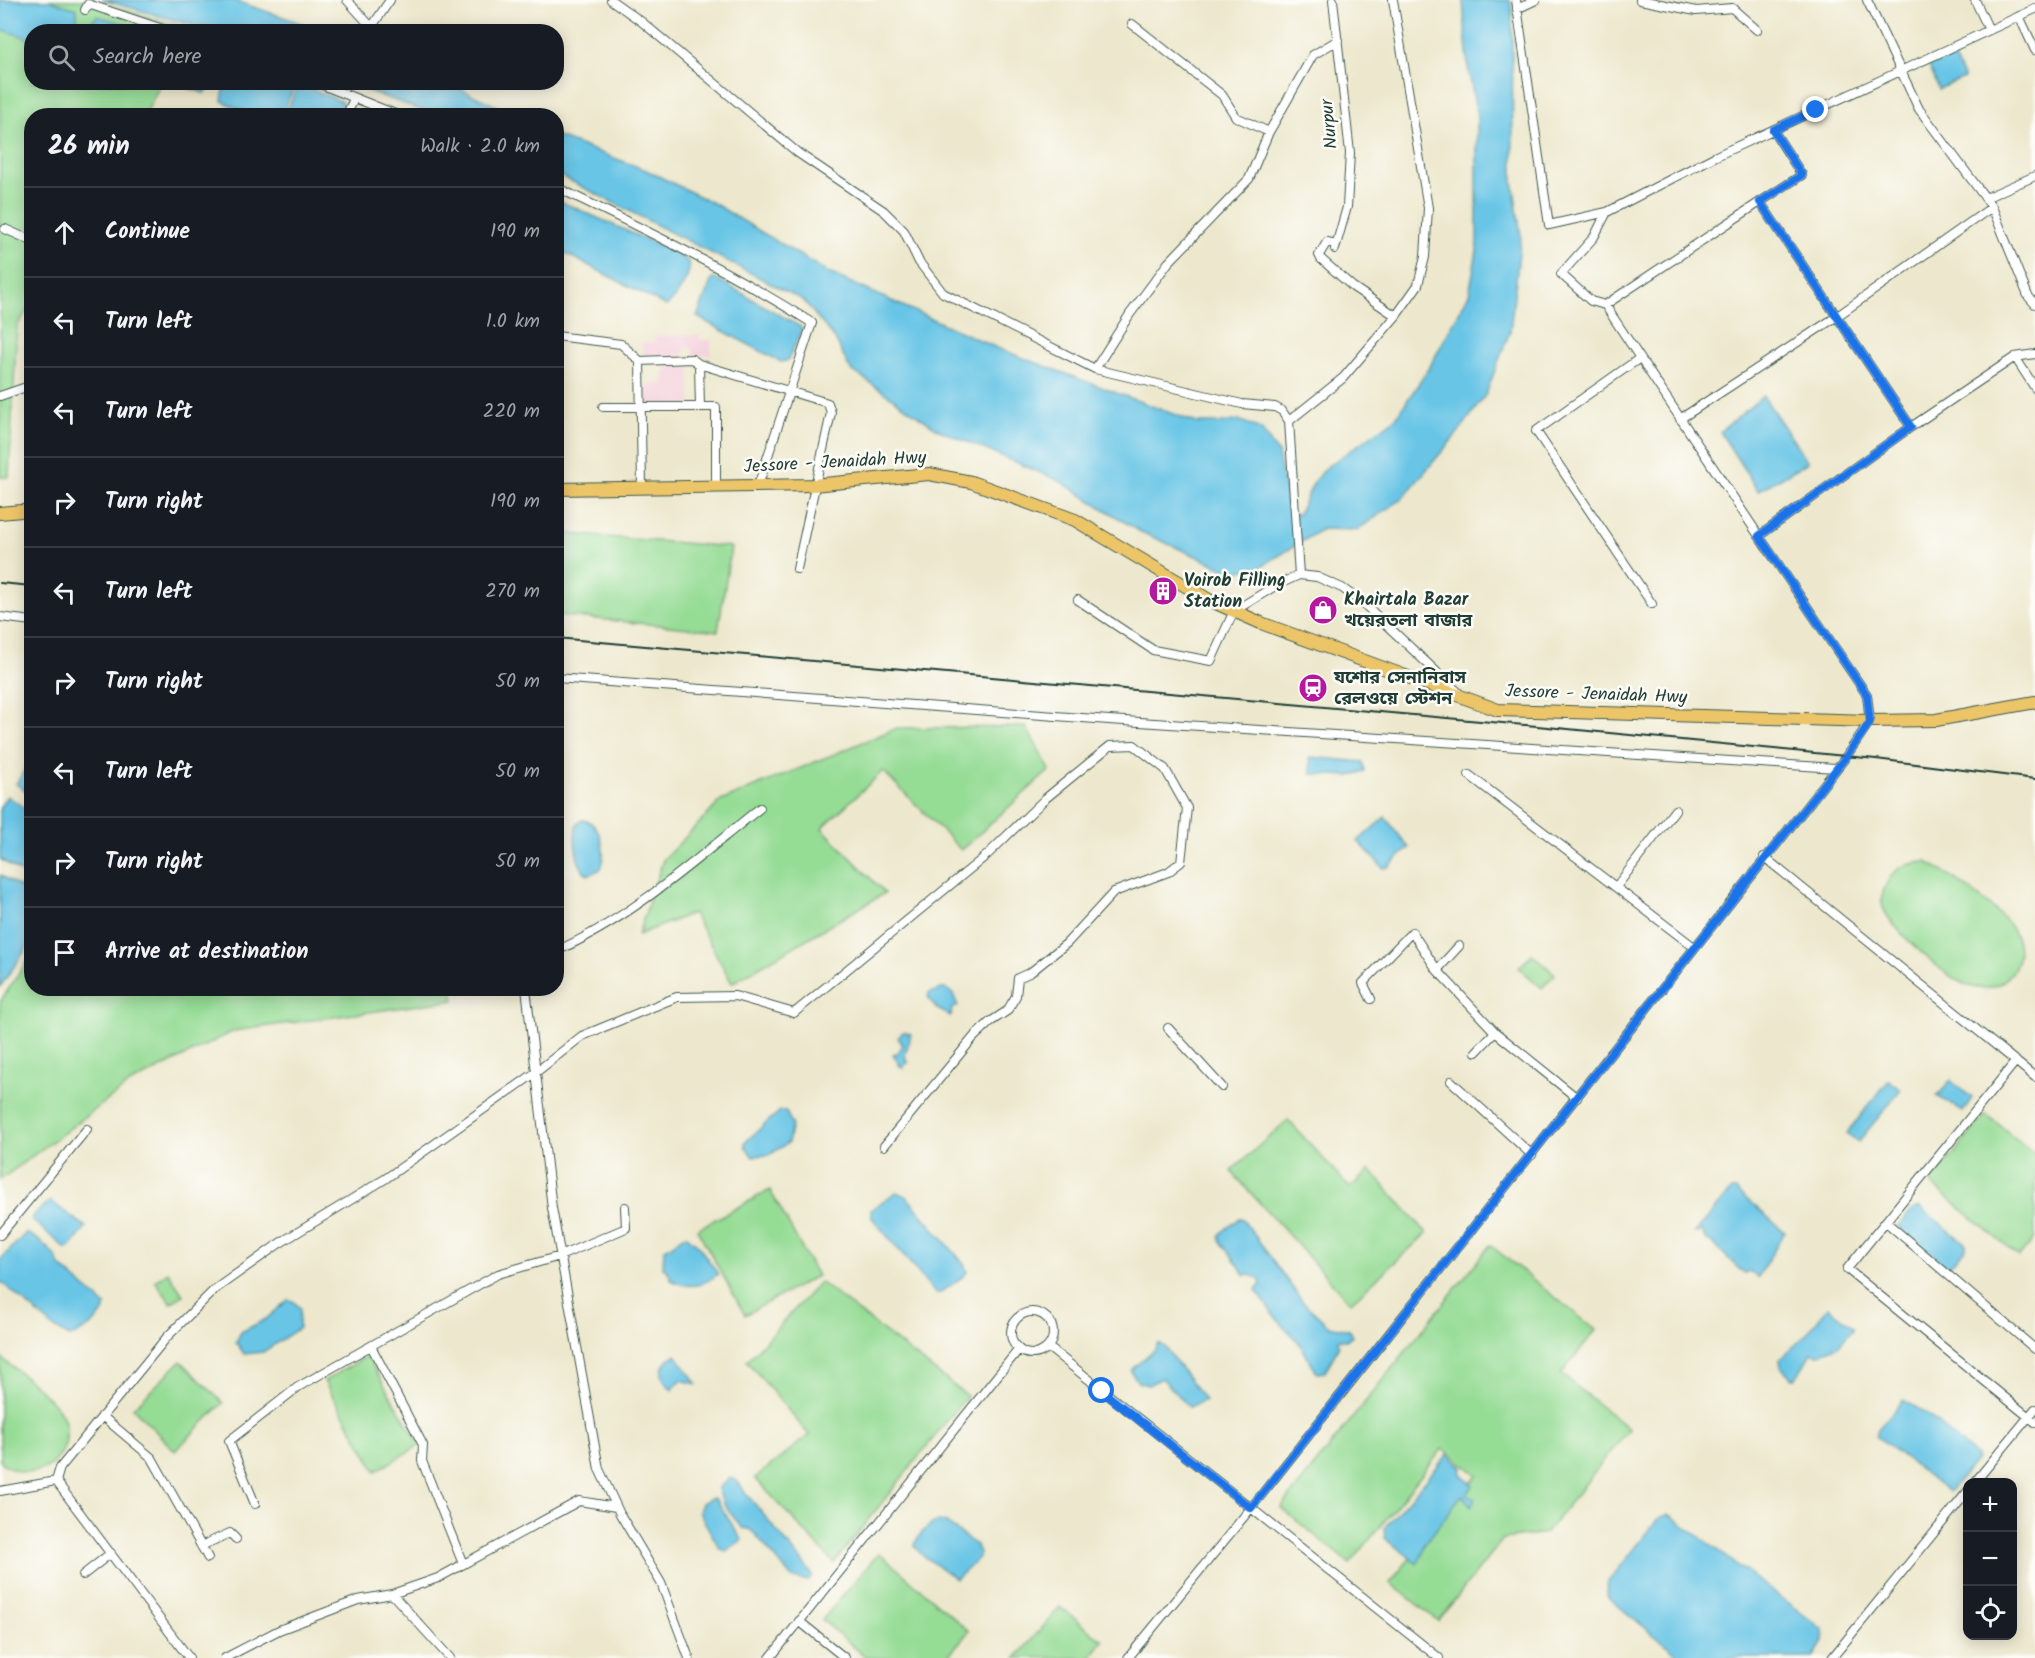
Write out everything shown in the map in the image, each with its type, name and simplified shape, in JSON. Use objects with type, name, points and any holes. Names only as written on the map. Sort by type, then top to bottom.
[{"type":"highway","name":"Jessore - Jenaidah Hwy","points":[[564,489],[716,488],[816,484],[928,474],[971,482],[1075,520],[1209,600],[1234,611],[1467,700],[1515,712],[1870,722],[1936,720],[2035,702]]},
{"type":"highway","points":[[0,513],[24,511]]},
{"type":"street","points":[[347,0],[368,24]]},
{"type":"street","points":[[376,24],[390,0]]},
{"type":"street","points":[[611,0],[642,22],[798,153],[884,211],[904,231],[919,262],[943,293],[1095,369],[1242,404],[1275,406],[1288,421],[1299,575]]},
{"type":"street","name":"Nurpur","points":[[1333,0],[1350,153],[1347,207],[1336,246],[1327,242],[1319,255],[1353,287],[1396,316]]},
{"type":"street","points":[[1288,421],[1343,378],[1396,316],[1418,285],[1425,257],[1428,208],[1393,0]]},
{"type":"street","points":[[1536,0],[1517,4],[1549,225],[1607,212],[1899,70],[2035,9]]},
{"type":"street","points":[[1640,0],[1696,11],[1732,8],[1757,30]]},
{"type":"street","points":[[1867,0],[1919,109],[1992,207],[2028,296],[2035,304]]},
{"type":"street","points":[[1975,0],[1989,30]]},
{"type":"street","points":[[85,10],[88,4],[148,24]]},
{"type":"street","points":[[2019,16],[2035,50]]},
{"type":"street","points":[[1132,24],[1222,95],[1236,117],[1269,132]]},
{"type":"street","points":[[1095,369],[1130,314],[1168,262],[1249,179],[1269,132],[1313,55],[1338,40]]},
{"type":"street","points":[[333,90],[378,108]]},
{"type":"street","points":[[350,108],[354,99]]},
{"type":"street","points":[[1605,304],[1802,175],[1773,130]]},
{"type":"street","points":[[1985,198],[2035,176]]},
{"type":"street","points":[[564,191],[663,238],[770,296],[812,323],[758,486]]},
{"type":"street","points":[[1760,202],[1911,427]]},
{"type":"street","points":[[1680,419],[1836,317],[1992,207]]},
{"type":"street","points":[[1128,1658],[1251,1508],[1532,1155],[1870,722],[1867,695],[1605,304],[1592,301],[1561,274],[1594,237],[1607,212]]},
{"type":"street","points":[[5,230],[24,238]]},
{"type":"street","points":[[564,337],[621,344],[640,361],[692,359],[699,364],[828,404],[831,413],[797,569]]},
{"type":"street","points":[[1759,536],[1911,427],[2015,357],[2035,354]]},
{"type":"street","points":[[2015,357],[2035,388]]},
{"type":"street","points":[[1640,358],[1536,431],[1652,604]]},
{"type":"street","points":[[640,361],[642,489]]},
{"type":"street","points":[[699,364],[700,407]]},
{"type":"street","points":[[0,396],[24,388]]},
{"type":"street","points":[[603,407],[716,407],[716,488]]},
{"type":"street","points":[[1078,600],[1153,650],[1212,661],[1234,611],[1299,575],[1331,582],[1364,603],[1467,700]]},
{"type":"street","points":[[0,617],[24,620]]},
{"type":"street","points":[[564,679],[1109,720],[1836,768]]},
{"type":"street","points":[[56,1481],[60,1468],[167,1337],[214,1290],[280,1243],[385,1179],[535,1073],[582,1036],[676,997],[735,996],[794,1013],[987,855],[1046,798],[1110,746],[1134,745],[1165,769],[1187,808],[1180,862],[1168,872],[1114,892],[1067,944],[1031,972],[1018,978],[1017,996],[1007,1011],[990,1022],[973,1038],[884,1146]]},
{"type":"street","points":[[1469,775],[1694,947]]},
{"type":"street","points":[[564,947],[600,930],[676,876],[760,808]]},
{"type":"street","points":[[1616,887],[1675,810]]},
{"type":"street","points":[[1764,857],[2035,1077]]},
{"type":"street","points":[[1371,999],[1363,983],[1412,932],[1437,970],[1495,1032],[1577,1098]]},
{"type":"street","points":[[1437,970],[1459,946]]},
{"type":"street","points":[[527,996],[560,1256],[599,1469],[616,1507],[661,1584],[689,1658]]},
{"type":"street","points":[[1168,1028],[1222,1087]]},
{"type":"street","points":[[1476,1052],[1495,1032]]},
{"type":"street","points":[[2016,1061],[1847,1269],[2032,1420]]},
{"type":"street","points":[[1451,1081],[1532,1155]]},
{"type":"street","points":[[0,1235],[87,1129]]},
{"type":"street","points":[[255,1504],[229,1441],[298,1387],[498,1274],[560,1256],[626,1228],[625,1207]]},
{"type":"street","points":[[1886,1222],[2035,1349]]},
{"type":"street","points":[[1030,1313],[1039,1314],[1051,1324],[1052,1340],[1048,1347],[1034,1354],[1019,1349],[1011,1335],[1016,1320],[1030,1313]]},
{"type":"street","points":[[371,1346],[423,1445],[422,1461],[463,1564]]},
{"type":"street","points":[[1048,1347],[1439,1658]]},
{"type":"street","points":[[770,1658],[1019,1349]]},
{"type":"street","points":[[1979,1478],[2032,1420],[2035,1408]]},
{"type":"street","points":[[102,1416],[152,1458],[208,1558]]},
{"type":"street","points":[[0,1491],[56,1481]]},
{"type":"street","points":[[56,1481],[189,1658]]},
{"type":"street","points":[[1832,1658],[1963,1497]]},
{"type":"street","points":[[225,1658],[279,1630],[358,1600],[392,1594],[438,1578],[579,1501],[616,1507]]},
{"type":"street","points":[[201,1546],[230,1533],[236,1539]]},
{"type":"street","points":[[83,1575],[111,1553]]},
{"type":"street","points":[[392,1594],[450,1658]]},
{"type":"street","points":[[799,1622],[845,1658]]},
{"type":"shaded area","points":[[699,335],[699,340],[711,340],[711,355],[693,355],[692,348],[686,348],[683,355],[677,355],[677,362],[682,364],[682,368],[690,368],[691,404],[647,405],[646,384],[664,384],[664,370],[668,370],[670,356],[643,356],[642,342],[655,342],[655,336]]},
{"type":"green space","points":[[0,0],[87,0],[173,24],[24,24],[24,90],[158,90],[148,108],[24,108],[24,316],[17,326],[9,477],[0,477]]},
{"type":"green space","points":[[564,534],[731,547],[718,631],[564,616]]},
{"type":"green space","points":[[1026,727],[1050,770],[961,850],[883,771],[822,828],[885,893],[732,983],[693,913],[638,935],[663,860],[721,801],[897,728]]},
{"type":"green space","points":[[1927,862],[1985,902],[2012,929],[2018,942],[2019,955],[2008,977],[1998,984],[1987,988],[1974,987],[1960,982],[1917,948],[1887,916],[1882,897],[1891,876],[1904,866]]},
{"type":"green space","points":[[1532,954],[1555,974],[1542,988],[1519,968]]},
{"type":"green space","points":[[24,966],[24,996],[453,996],[454,1000],[234,1031],[131,1083],[0,1180],[0,1002]]},
{"type":"green space","points":[[1986,1114],[2035,1154],[2035,1238],[2019,1257],[1930,1183]]},
{"type":"green space","points":[[1288,1120],[1350,1188],[1370,1170],[1427,1233],[1350,1303],[1231,1171]]},
{"type":"green space","points":[[770,1190],[817,1276],[745,1315],[697,1229]]},
{"type":"green space","points":[[1490,1245],[1596,1330],[1561,1374],[1629,1429],[1546,1533],[1503,1539],[1438,1621],[1390,1583],[1477,1475],[1443,1448],[1350,1564],[1281,1508]]},
{"type":"green space","points":[[168,1272],[183,1295],[171,1303],[155,1281]]},
{"type":"green space","points":[[820,1282],[967,1396],[834,1563],[755,1478],[809,1435],[747,1361]]},
{"type":"green space","points":[[367,1356],[420,1445],[376,1471],[324,1381]]},
{"type":"green space","points":[[0,1357],[37,1387],[62,1415],[66,1437],[63,1450],[57,1460],[48,1467],[24,1472],[12,1469],[0,1461]]},
{"type":"green space","points":[[181,1361],[223,1403],[175,1451],[133,1408]]},
{"type":"green space","points":[[879,1553],[969,1631],[946,1658],[867,1658],[822,1620]]},
{"type":"green space","points":[[1060,1607],[1103,1641],[1090,1658],[1016,1658]]},
{"type":"water","points":[[0,0],[48,0],[77,9],[75,24],[24,24],[24,37],[0,29]]},
{"type":"water","points":[[102,0],[233,0],[303,24],[189,24]]},
{"type":"water","points":[[1463,0],[1510,0],[1512,11],[1513,181],[1521,236],[1510,331],[1486,394],[1461,429],[1402,499],[1357,530],[1322,529],[1259,568],[1232,572],[1139,531],[1060,481],[939,430],[850,369],[835,339],[803,300],[564,178],[564,139],[646,170],[715,204],[829,273],[997,348],[1197,423],[1224,423],[1239,420],[1261,429],[1278,453],[1289,512],[1298,515],[1315,480],[1328,466],[1395,419],[1429,368],[1469,294],[1477,251],[1477,115],[1468,67]]},
{"type":"water","points":[[98,16],[126,24],[92,24]]},
{"type":"water","points":[[1952,55],[1964,78],[1939,89],[1929,66]]},
{"type":"water","points":[[224,90],[292,90],[285,108],[237,108],[222,101]]},
{"type":"water","points":[[296,90],[314,90],[341,101],[343,104],[341,108],[288,108]]},
{"type":"water","points":[[365,90],[463,90],[500,108],[416,108]]},
{"type":"water","points":[[564,203],[670,250],[689,262],[686,280],[666,306],[564,253]]},
{"type":"water","points":[[712,279],[717,279],[801,327],[802,330],[788,360],[781,362],[697,317]]},
{"type":"water","points":[[1763,396],[1808,462],[1758,491],[1720,432]]},
{"type":"water","points":[[1310,757],[1363,762],[1365,771],[1350,776],[1311,774]]},
{"type":"water","points":[[24,771],[24,789],[16,784]]},
{"type":"water","points":[[7,796],[24,807],[24,874],[0,859],[0,807]]},
{"type":"water","points":[[1385,817],[1409,848],[1388,867],[1383,868],[1358,841]]},
{"type":"water","points":[[582,820],[589,822],[598,832],[603,855],[601,869],[588,875],[580,865],[575,844],[577,824]]},
{"type":"water","points":[[0,875],[24,890],[24,952],[0,987]]},
{"type":"water","points":[[945,988],[953,994],[958,1006],[952,1008],[951,1016],[937,1009],[928,997],[929,993]]},
{"type":"water","points":[[903,1032],[911,1034],[905,1056],[908,1063],[903,1065],[904,1068],[900,1066],[893,1054],[897,1054],[903,1045],[898,1038]]},
{"type":"water","points":[[1889,1080],[1901,1090],[1858,1142],[1847,1133]]},
{"type":"water","points":[[1951,1081],[1972,1098],[1963,1112],[1937,1096]]},
{"type":"water","points":[[780,1111],[786,1112],[792,1124],[788,1143],[769,1155],[752,1156],[745,1142]]},
{"type":"water","points":[[1731,1190],[1736,1190],[1785,1232],[1758,1277],[1749,1272],[1745,1274],[1740,1270],[1714,1245],[1705,1240],[1703,1231],[1695,1233]]},
{"type":"water","points":[[896,1192],[906,1196],[964,1264],[967,1272],[965,1275],[940,1293],[936,1294],[872,1218],[871,1210]]},
{"type":"water","points":[[50,1201],[86,1227],[71,1247],[66,1249],[32,1220],[34,1215]]},
{"type":"water","points":[[1920,1207],[1966,1244],[1966,1248],[1948,1268],[1898,1227],[1912,1210]]},
{"type":"water","points":[[1239,1219],[1243,1219],[1302,1301],[1329,1326],[1349,1330],[1352,1337],[1346,1340],[1338,1339],[1339,1346],[1325,1372],[1317,1373],[1298,1341],[1275,1317],[1256,1290],[1261,1284],[1259,1279],[1248,1274],[1244,1276],[1219,1238],[1222,1232]]},
{"type":"water","points":[[26,1233],[46,1246],[60,1266],[106,1306],[100,1317],[86,1329],[69,1337],[53,1327],[0,1281],[0,1260]]},
{"type":"water","points":[[686,1235],[698,1245],[718,1274],[701,1284],[684,1285],[671,1280],[670,1274],[663,1267],[664,1250]]},
{"type":"water","points":[[288,1300],[293,1301],[300,1308],[299,1328],[263,1352],[244,1354],[236,1342],[241,1332],[266,1319]]},
{"type":"water","points":[[1828,1307],[1853,1326],[1853,1329],[1838,1346],[1818,1355],[1811,1353],[1796,1378],[1792,1378],[1781,1367],[1780,1359],[1806,1335]]},
{"type":"water","points":[[1158,1343],[1164,1346],[1205,1400],[1189,1407],[1162,1378],[1148,1385],[1138,1382],[1131,1372],[1132,1369],[1155,1349]]},
{"type":"water","points":[[676,1355],[697,1384],[681,1380],[672,1390],[667,1385],[662,1376],[663,1367]]},
{"type":"water","points":[[1903,1400],[1926,1413],[1976,1456],[1976,1460],[1949,1492],[1876,1436],[1878,1429]]},
{"type":"water","points":[[1448,1454],[1462,1467],[1461,1474],[1473,1486],[1467,1494],[1475,1498],[1471,1506],[1463,1495],[1460,1497],[1424,1545],[1423,1554],[1417,1563],[1385,1538],[1384,1528]]},
{"type":"water","points":[[729,1478],[735,1480],[805,1565],[812,1575],[809,1581],[792,1578],[756,1535],[749,1529],[742,1528],[724,1505],[718,1489]]},
{"type":"water","points":[[715,1498],[742,1540],[726,1551],[720,1549],[699,1512],[702,1503]]},
{"type":"water","points":[[1669,1514],[1824,1630],[1823,1642],[1813,1658],[1682,1658],[1610,1599],[1606,1594],[1608,1582],[1659,1518]]},
{"type":"water","points":[[940,1521],[976,1545],[979,1552],[978,1558],[956,1579],[921,1554],[915,1546],[924,1530]]},
{"type":"railway","points":[[0,583],[24,585]]},
{"type":"railway","points":[[564,639],[1537,726],[1876,759],[2035,779]]},
{"type":"place","name":"Voirob Filling Station","points":[[1163,591]]},
{"type":"place","name":"Khairtala Bazar খয়েরতলা বাজার","points":[[1323,610]]},
{"type":"place","name":"যশোর সেনানিবাস রেলওয়ে স্টেশন","points":[[1313,688]]},
{"type":"route","points":[[1102,1391],[1251,1508],[1515,1178],[1764,857],[1845,758],[1870,722],[1867,695],[1759,536],[1911,427],[1760,202],[1802,175],[1773,130],[1816,110]]}]
